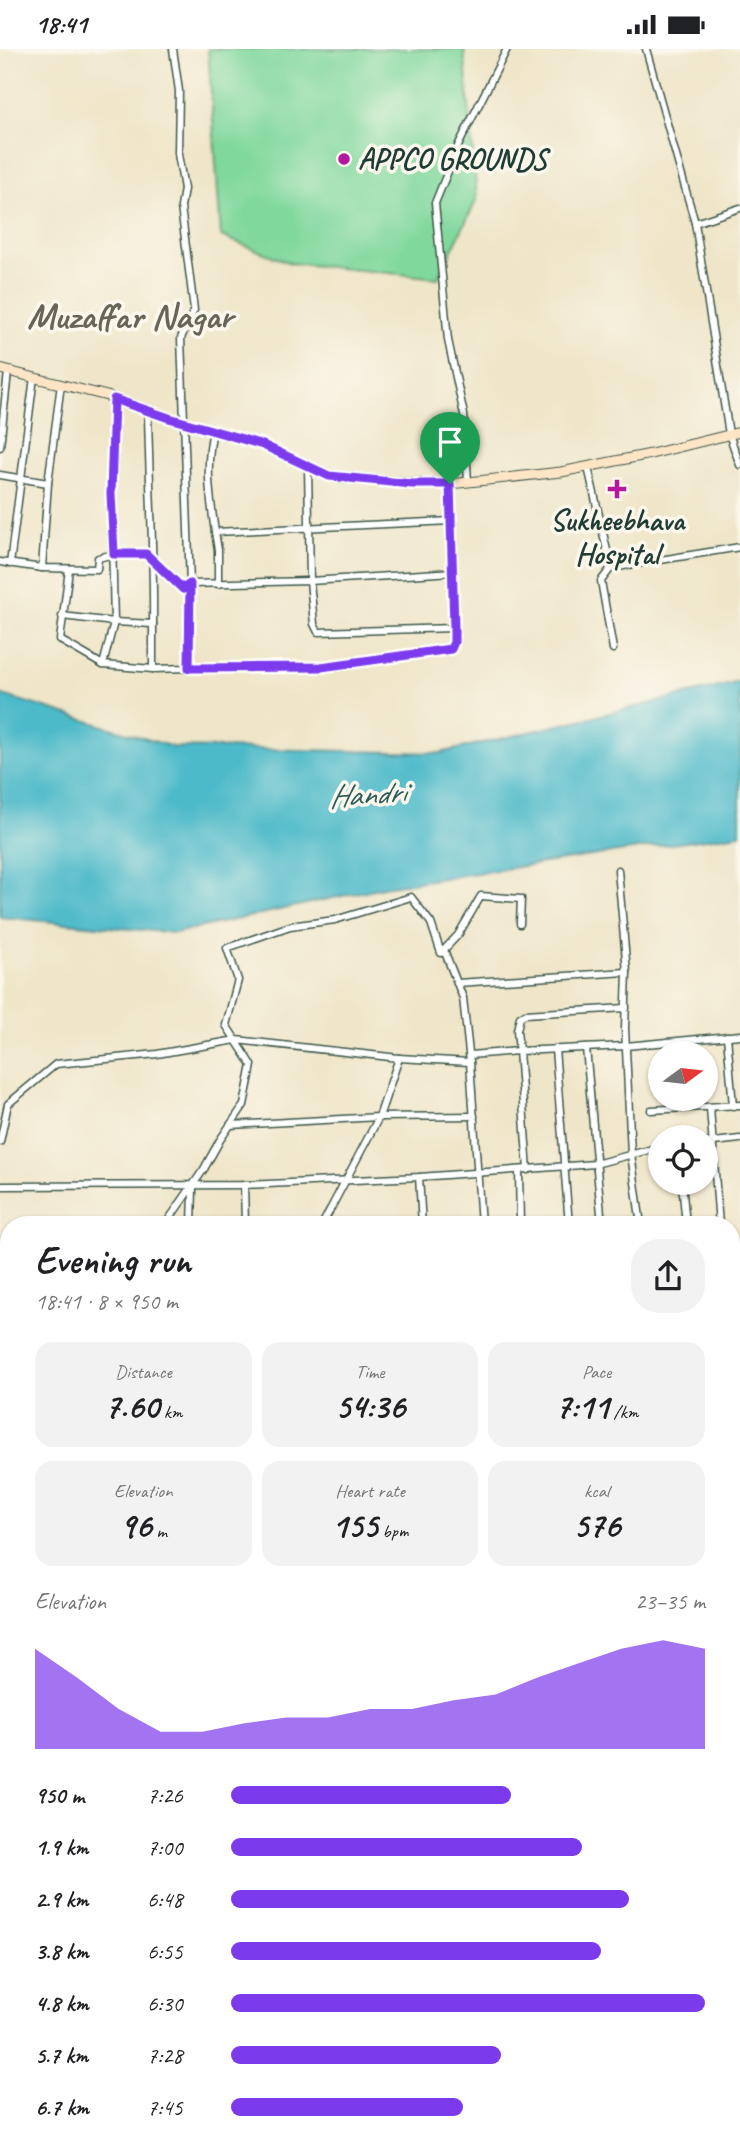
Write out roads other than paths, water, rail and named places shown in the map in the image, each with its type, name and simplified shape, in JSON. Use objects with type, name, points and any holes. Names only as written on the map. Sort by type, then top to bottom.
[{"type":"main road","points":[[4,370],[114,399],[263,445],[329,476],[412,484],[450,484],[561,472],[740,432]]},
{"type":"street","points":[[173,49],[179,91],[178,154],[184,190],[181,207],[194,310],[181,338],[190,584],[189,668]]},
{"type":"street","points":[[468,482],[464,415],[448,340],[435,203],[455,153],[507,49]]},
{"type":"street","points":[[646,49],[695,223],[729,434],[740,465]]},
{"type":"street","points":[[695,223],[740,208]]},
{"type":"street","points":[[0,447],[4,370]]},
{"type":"street","points":[[10,564],[34,377]]},
{"type":"street","points":[[42,568],[48,483],[61,384]]},
{"type":"street","points":[[103,666],[114,622],[111,494],[114,399]]},
{"type":"street","points":[[148,411],[149,493],[154,561],[153,669]]},
{"type":"street","points":[[213,431],[207,454],[207,482],[219,550],[218,584]]},
{"type":"street","points":[[308,467],[310,582],[314,624],[318,632],[454,628]]},
{"type":"street","points":[[588,467],[611,568]]},
{"type":"street","points":[[0,475],[48,483]]},
{"type":"street","points":[[69,569],[60,640],[103,666],[153,669],[321,667],[451,649],[454,628],[450,484]]},
{"type":"street","points":[[215,532],[452,521]]},
{"type":"street","points":[[612,649],[601,581],[611,568],[740,547]]},
{"type":"street","points":[[0,562],[42,568],[97,569],[98,558],[114,554],[146,554],[183,589],[190,584],[310,582],[453,572]]},
{"type":"street","points":[[62,616],[153,624]]},
{"type":"street","points":[[618,870],[626,972],[631,1154],[639,1216]]},
{"type":"street","points":[[171,1216],[244,1105],[252,1065],[226,1025],[238,980],[227,948],[290,926],[335,919],[411,897],[432,923],[442,953],[458,935],[481,896],[521,899],[520,924]]},
{"type":"street","points":[[444,950],[463,997],[470,1058],[480,1216]]},
{"type":"street","points":[[457,983],[626,972]]},
{"type":"street","points":[[528,1170],[519,1051],[520,1017],[525,1014],[626,1008]]},
{"type":"street","points":[[0,1142],[8,1104],[56,1064],[157,1054],[236,1040],[399,1058],[470,1058],[519,1051],[626,1046],[740,1035]]},
{"type":"street","points":[[718,1107],[736,1105],[727,1036]]},
{"type":"street","points":[[586,1048],[601,1216]]},
{"type":"street","points":[[555,1049],[568,1216]]},
{"type":"street","points":[[327,1216],[379,1117],[399,1058]]},
{"type":"street","points":[[230,1125],[379,1117],[474,1117]]},
{"type":"street","points":[[718,1141],[740,1139]]},
{"type":"street","points":[[0,1187],[244,1185],[419,1177],[595,1164],[648,1150]]},
{"type":"street","points":[[519,1171],[520,1216]]},
{"type":"street","points":[[419,1177],[421,1216]]},
{"type":"street","points":[[244,1185],[245,1216]]},
{"type":"street","points":[[192,1216],[193,1186]]},
{"type":"street","points":[[683,1195],[684,1216]]},
{"type":"street","points":[[715,1195],[718,1216]]},
{"type":"water","name":"Handri","points":[[740,682],[740,834],[383,887],[175,933],[0,917],[0,694],[173,747],[440,753]]},
{"type":"place","name":"APPCO GROUNDS","points":[[344,159]]},
{"type":"place","name":"Sukheebhava Hospital","points":[[617,489]]},
{"type":"district","name":"Muzaffar Nagar","points":[[130,315]]}]
